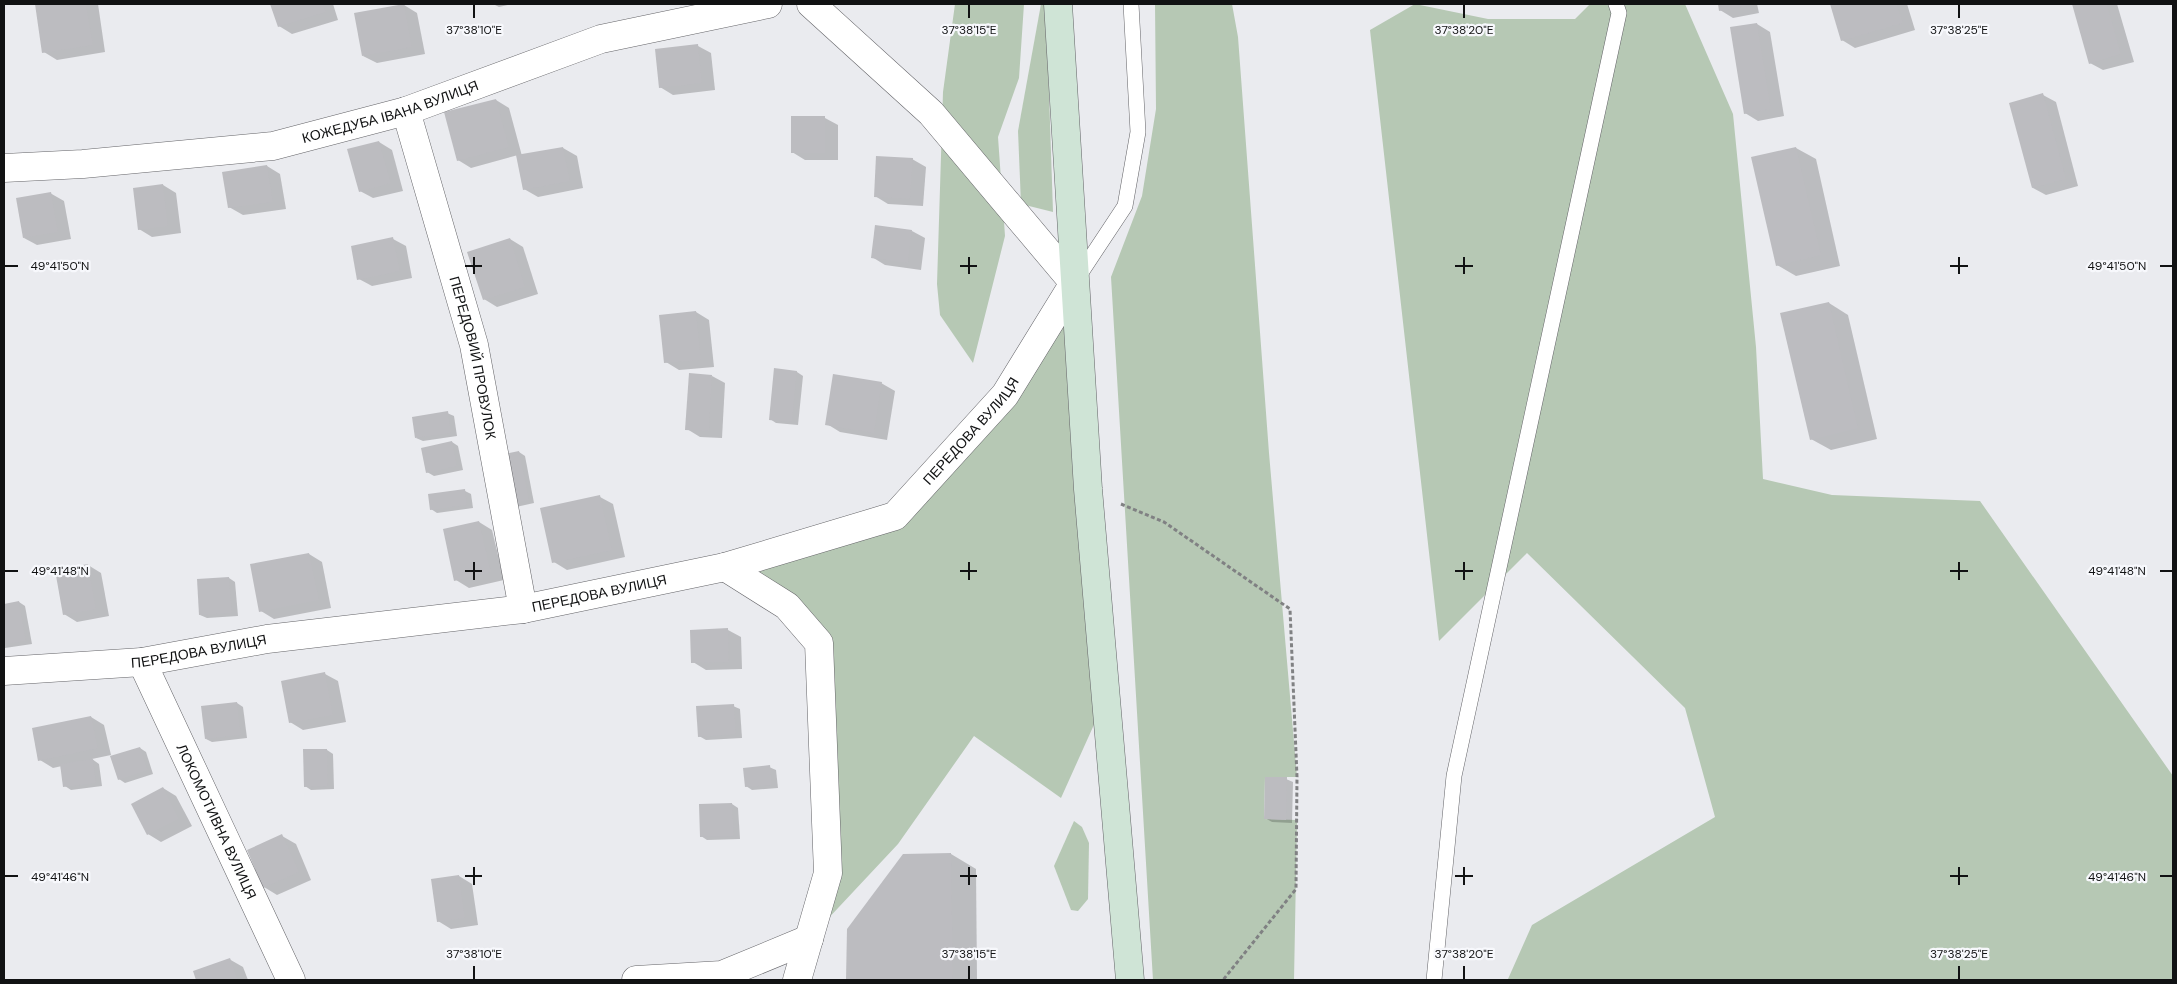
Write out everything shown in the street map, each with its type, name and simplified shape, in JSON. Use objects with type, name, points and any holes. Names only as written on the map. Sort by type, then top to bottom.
[{"type":"street","name":"КОЖЕДУБА ІВАНА ВУЛИЦЯ","points":[[4,168],[83,164],[273,146],[406,111],[601,39],[768,4]]},
{"type":"street","points":[[811,4],[931,113],[1074,283]]},
{"type":"street","points":[[1058,4],[1088,489],[1130,980]]},
{"type":"street","name":"ПЕРЕДОВИЙ ПРОВУЛОК","points":[[406,111],[474,346],[522,609]]},
{"type":"street","name":"ПЕРЕДОВА ВУЛИЦЯ","points":[[4,671],[142,662],[267,639],[522,609],[725,567],[895,516],[1005,396],[1074,283]]},
{"type":"street","points":[[725,567],[787,606],[819,643],[828,873],[797,980]]},
{"type":"street","name":"ЛОКОМОТИВНА ВУЛИЦЯ","points":[[142,662],[291,980]]},
{"type":"street","points":[[636,980],[727,977],[809,939]]},
{"type":"lane","points":[[1074,283],[1125,206],[1138,132],[1132,4]]},
{"type":"lane","points":[[1434,980],[1454,776],[1619,13],[1616,4]]},
{"type":"path","points":[[1088,489],[1164,522],[1290,609],[1297,777],[1296,890],[1223,980]]},
{"type":"green space","points":[[955,4],[1024,4],[1019,78],[998,137],[1005,236],[973,363],[940,315],[937,284],[943,92]]},
{"type":"green space","points":[[1041,4],[1046,4],[1053,212],[1021,204],[1018,131]]},
{"type":"green space","points":[[1155,4],[1232,4],[1238,37],[1269,453],[1297,777],[1265,777],[1264,819],[1297,820],[1294,980],[1153,980],[1111,277],[1142,196],[1156,109]]},
{"type":"green space","points":[[1415,4],[1488,19],[1575,19],[1590,4],[1685,4],[1733,114],[1756,347],[1763,479],[1832,495],[1980,501],[2173,776],[2173,980],[1508,979],[1532,925],[1715,817],[1685,708],[1527,553],[1439,641],[1370,30]]},
{"type":"green space","points":[[1074,283],[1106,698],[1061,798],[974,736],[898,844],[809,939],[828,873],[819,643],[725,567],[895,516]]},
{"type":"green space","points":[[1074,821],[1082,827],[1089,843],[1088,899],[1078,911],[1071,910],[1054,866]]},
{"type":"building","points":[[35,4],[86,4],[93,45],[42,53]]},
{"type":"building","points":[[270,4],[323,4],[326,12],[278,27]]},
{"type":"building","points":[[404,4],[412,47],[362,56],[354,13]]},
{"type":"building","points":[[1718,4],[1746,4],[1746,6],[1719,11]]},
{"type":"building","points":[[1830,4],[1897,4],[1903,23],[1841,41]]},
{"type":"building","points":[[2072,4],[2107,4],[2121,54],[2089,64]]},
{"type":"building","points":[[1757,23],[1771,109],[1744,114],[1730,27]]},
{"type":"building","points":[[698,44],[702,83],[659,88],[655,49]]},
{"type":"building","points":[[2043,93],[2066,179],[2032,188],[2009,103]]},
{"type":"building","points":[[496,99],[509,147],[457,161],[444,112]]},
{"type":"building","points":[[791,116],[825,116],[825,153],[791,153]]},
{"type":"building","points":[[379,141],[391,183],[359,192],[347,149]]},
{"type":"building","points":[[563,147],[570,181],[523,190],[516,155]]},
{"type":"building","points":[[1796,147],[1821,255],[1776,266],[1751,157]]},
{"type":"building","points":[[876,156],[913,158],[910,199],[874,197]]},
{"type":"building","points":[[267,165],[273,202],[228,208],[222,172]]},
{"type":"building","points":[[163,184],[168,226],[138,230],[133,188]]},
{"type":"building","points":[[51,192],[58,232],[23,238],[16,198]]},
{"type":"building","points":[[875,225],[912,230],[908,263],[871,258]]},
{"type":"building","points":[[393,237],[400,271],[357,280],[351,246]]},
{"type":"building","points":[[510,238],[525,287],[483,300],[467,252]]},
{"type":"building","points":[[1829,302],[1858,428],[1810,440],[1780,313]]},
{"type":"building","points":[[696,311],[701,360],[664,363],[659,315]]},
{"type":"building","points":[[774,368],[797,371],[792,422],[769,420]]},
{"type":"building","points":[[689,373],[712,375],[709,431],[685,430]]},
{"type":"building","points":[[833,374],[882,382],[874,433],[825,425]]},
{"type":"building","points":[[448,411],[451,433],[415,438],[412,417]]},
{"type":"building","points":[[452,441],[457,466],[426,473],[421,448]]},
{"type":"building","points":[[519,451],[529,500],[509,504],[499,455]]},
{"type":"building","points":[[465,489],[467,505],[430,510],[428,494]]},
{"type":"building","points":[[600,495],[612,550],[552,563],[540,508]]},
{"type":"building","points":[[479,521],[491,572],[454,581],[443,529]]},
{"type":"building","points":[[309,553],[319,600],[259,612],[250,564]]},
{"type":"building","points":[[88,564],[96,609],[63,615],[55,570]]},
{"type":"building","points":[[229,577],[232,613],[199,615],[197,579]]},
{"type":"building","points":[[19,601],[26,641],[4,644],[4,604]]},
{"type":"building","points":[[728,628],[729,662],[691,663],[690,630]]},
{"type":"building","points":[[325,672],[333,715],[289,723],[281,681]]},
{"type":"building","points":[[237,702],[241,735],[205,739],[201,706]]},
{"type":"building","points":[[734,704],[736,734],[698,737],[696,706]]},
{"type":"building","points":[[91,716],[98,748],[38,761],[32,728]]},
{"type":"building","points":[[140,747],[148,770],[118,780],[110,756]]},
{"type":"building","points":[[303,749],[327,749],[328,786],[304,787]]},
{"type":"building","points":[[93,759],[96,783],[63,787],[60,764]]},
{"type":"building","points":[[770,765],[772,785],[745,787],[743,768]]},
{"type":"building","points":[[1265,777],[1287,777],[1286,820],[1264,819]]},
{"type":"building","points":[[163,787],[179,819],[147,835],[131,804]]},
{"type":"building","points":[[732,803],[734,836],[700,837],[699,804]]},
{"type":"building","points":[[282,834],[299,872],[263,888],[247,850]]},
{"type":"building","points":[[951,853],[953,980],[846,980],[847,929],[903,854]]},
{"type":"building","points":[[459,875],[465,918],[437,922],[431,879]]},
{"type":"building","points":[[230,958],[238,980],[196,980],[193,971]]}]
